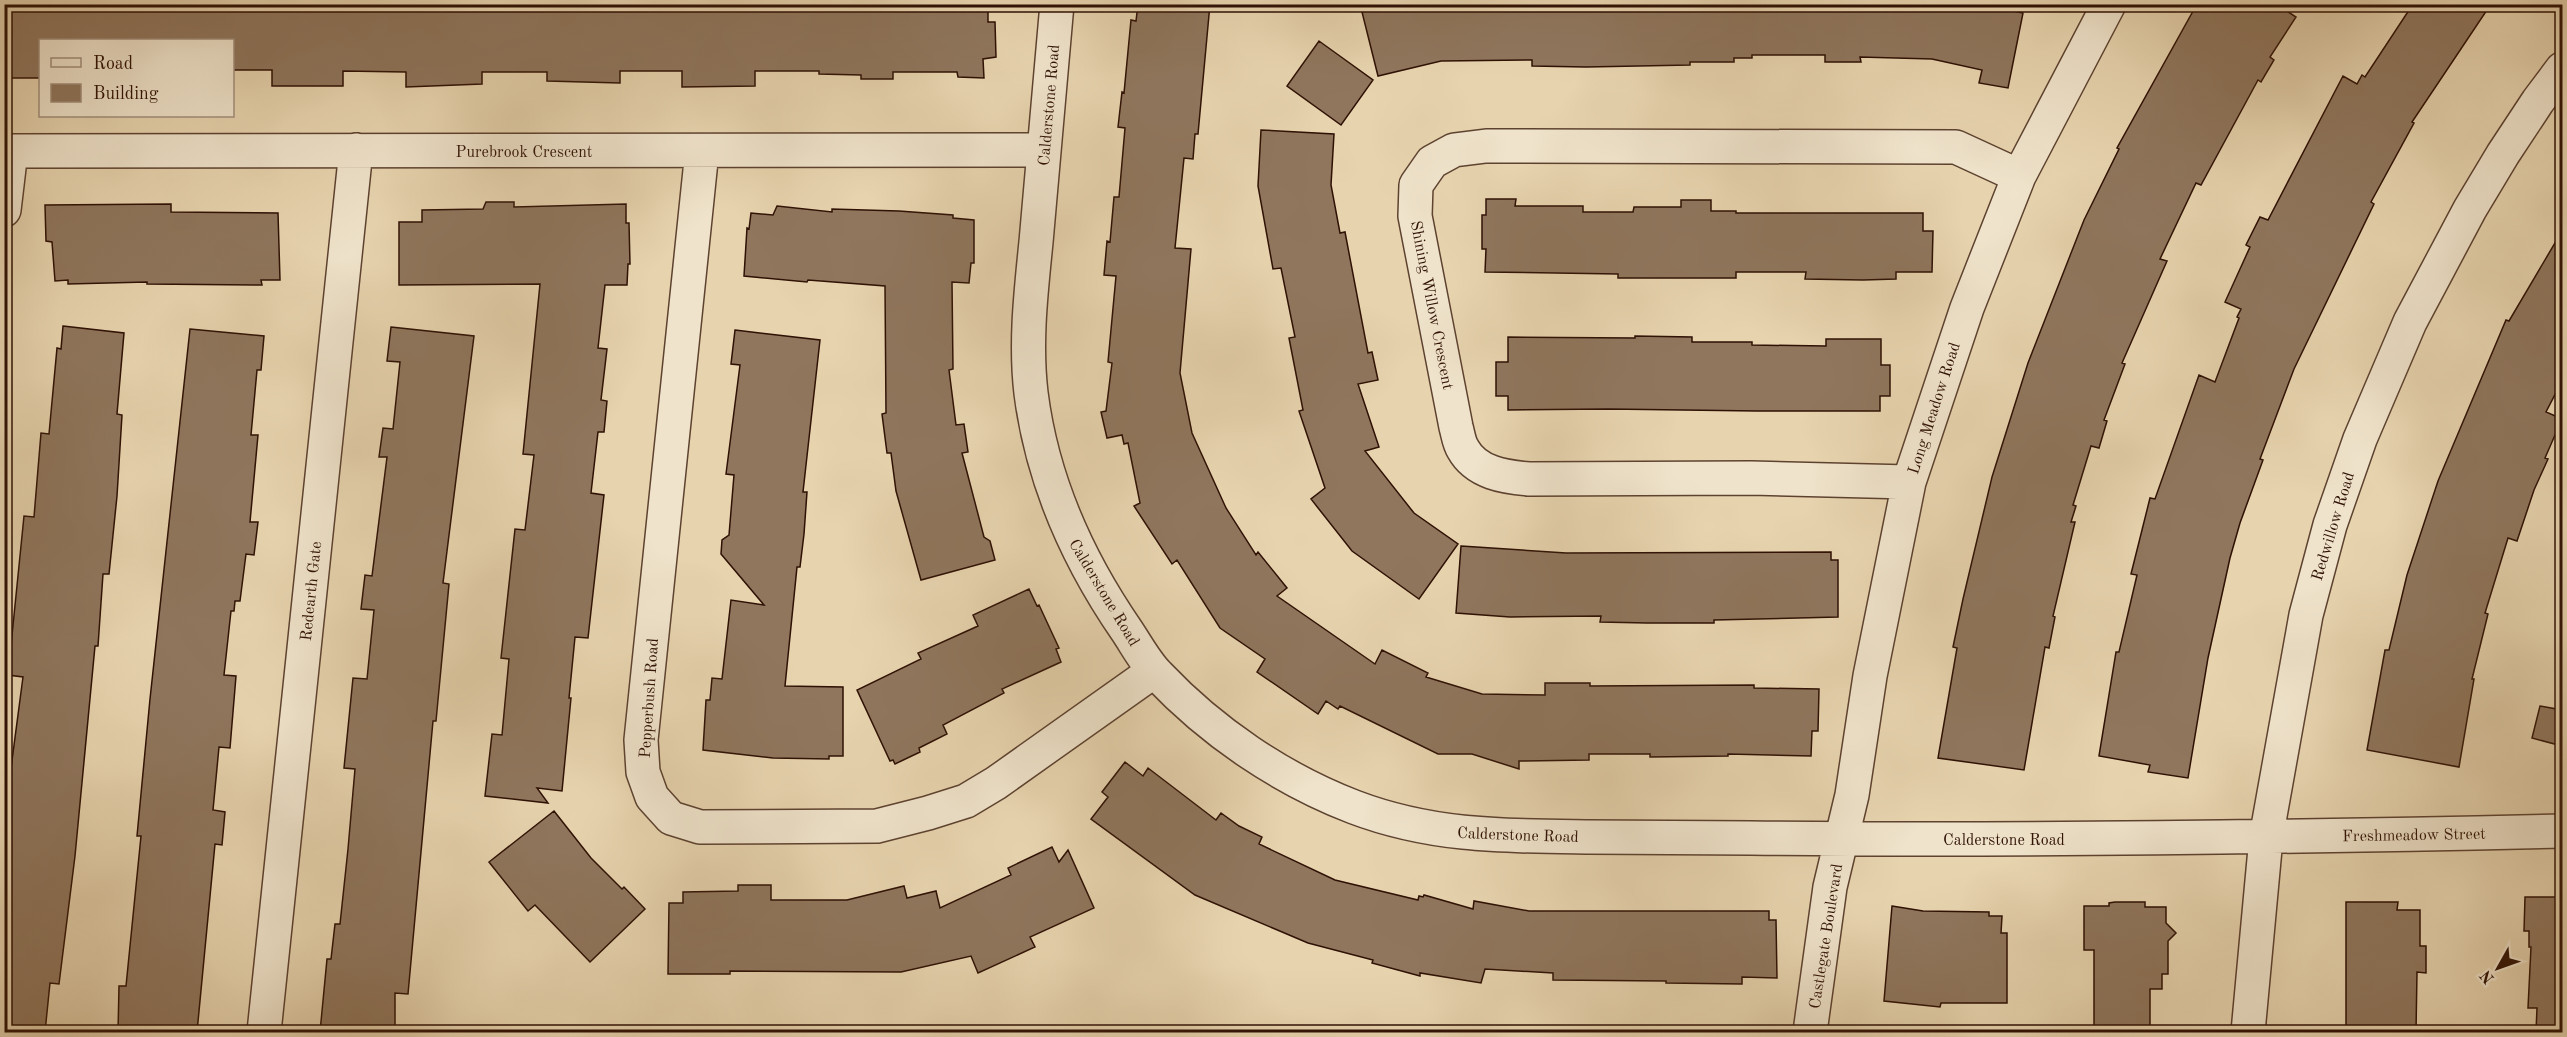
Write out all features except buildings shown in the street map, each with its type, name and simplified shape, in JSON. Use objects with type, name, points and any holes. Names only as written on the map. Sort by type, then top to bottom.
[{"type":"street","name":"Calderstone Road","points":[[1057,4],[1028,345],[1031,394],[1066,524],[1088,570],[1154,671],[1219,731],[1256,756],[1325,795],[1404,822],[1485,836],[1841,839],[2266,838]]},
{"type":"street","name":"Long Meadow Road","points":[[1841,839],[1851,795],[1876,642],[1909,482],[1967,308],[2019,176],[2109,4]]},
{"type":"street","name":"Redwillow Road","points":[[2248,1032],[2266,838],[2306,615],[2330,525],[2360,439],[2410,322],[2470,209],[2538,101],[2562,69]]},
{"type":"street","name":"Shining Willow Crescent","points":[[1909,482],[1751,478],[1529,479],[1503,476],[1478,466],[1463,450],[1456,427],[1415,216],[1416,184],[1432,162],[1454,150],[1486,146],[1956,147],[2019,176]]},
{"type":"street","name":"Redearth Gate","points":[[264,1032],[356,150]]},
{"type":"street","name":"Purebrook Crescent","points":[[8,152],[1043,150]]},
{"type":"street","name":"Pepperbush Road","points":[[702,151],[641,740],[643,772],[652,797],[671,818],[700,827],[877,826],[966,801],[996,783],[1154,671]]},
{"type":"street","points":[[4,210],[8,152]]},
{"type":"street","name":"Freshmeadow Street","points":[[2266,838],[2562,831]]},
{"type":"street","name":"Castlegate Boulevard","points":[[1810,1032],[1830,887],[1841,839]]}]
